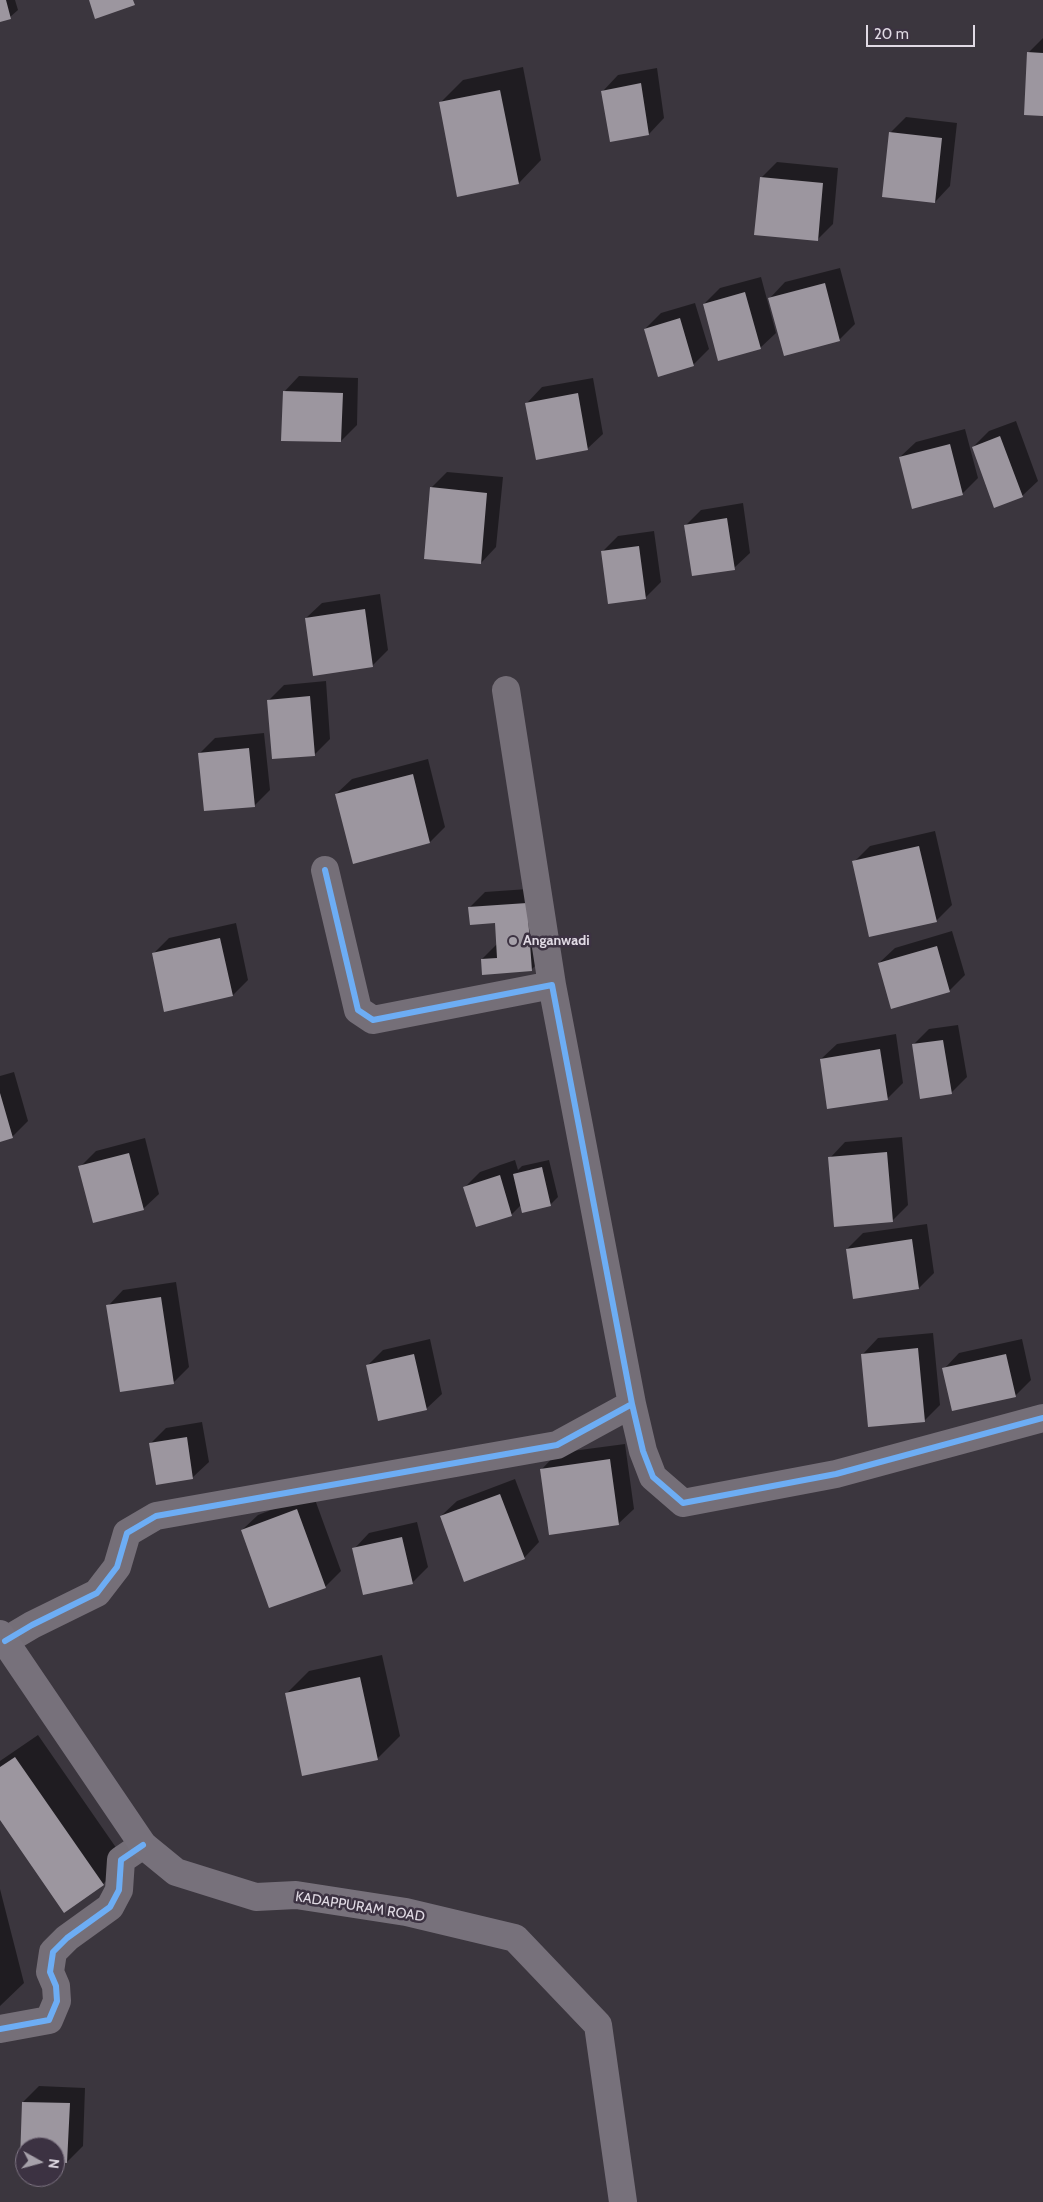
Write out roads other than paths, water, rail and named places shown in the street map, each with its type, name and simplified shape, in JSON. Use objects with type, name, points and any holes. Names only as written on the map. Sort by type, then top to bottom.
[{"type":"main road","name":"KADAPPURAM ROAD","points":[[2,1637],[143,1845],[176,1872],[256,1897],[306,1896],[406,1912],[514,1938],[598,2025],[622,2202]]},
{"type":"street","points":[[506,690],[552,985],[632,1404],[643,1451],[653,1477],[683,1503],[836,1474],[1043,1418]]},
{"type":"street","points":[[326,870],[358,1010],[373,1020],[552,985]]},
{"type":"street","points":[[2,1637],[32,1625],[97,1593],[118,1568],[127,1533],[156,1516],[557,1445],[632,1404]]},
{"type":"street","points":[[0,2029],[49,2020],[57,2000],[56,1986],[50,1972],[53,1952],[66,1938],[110,1906],[119,1890],[120,1860],[143,1845]]},
{"type":"place","name":"Anganwadi","points":[[513,941]]}]
